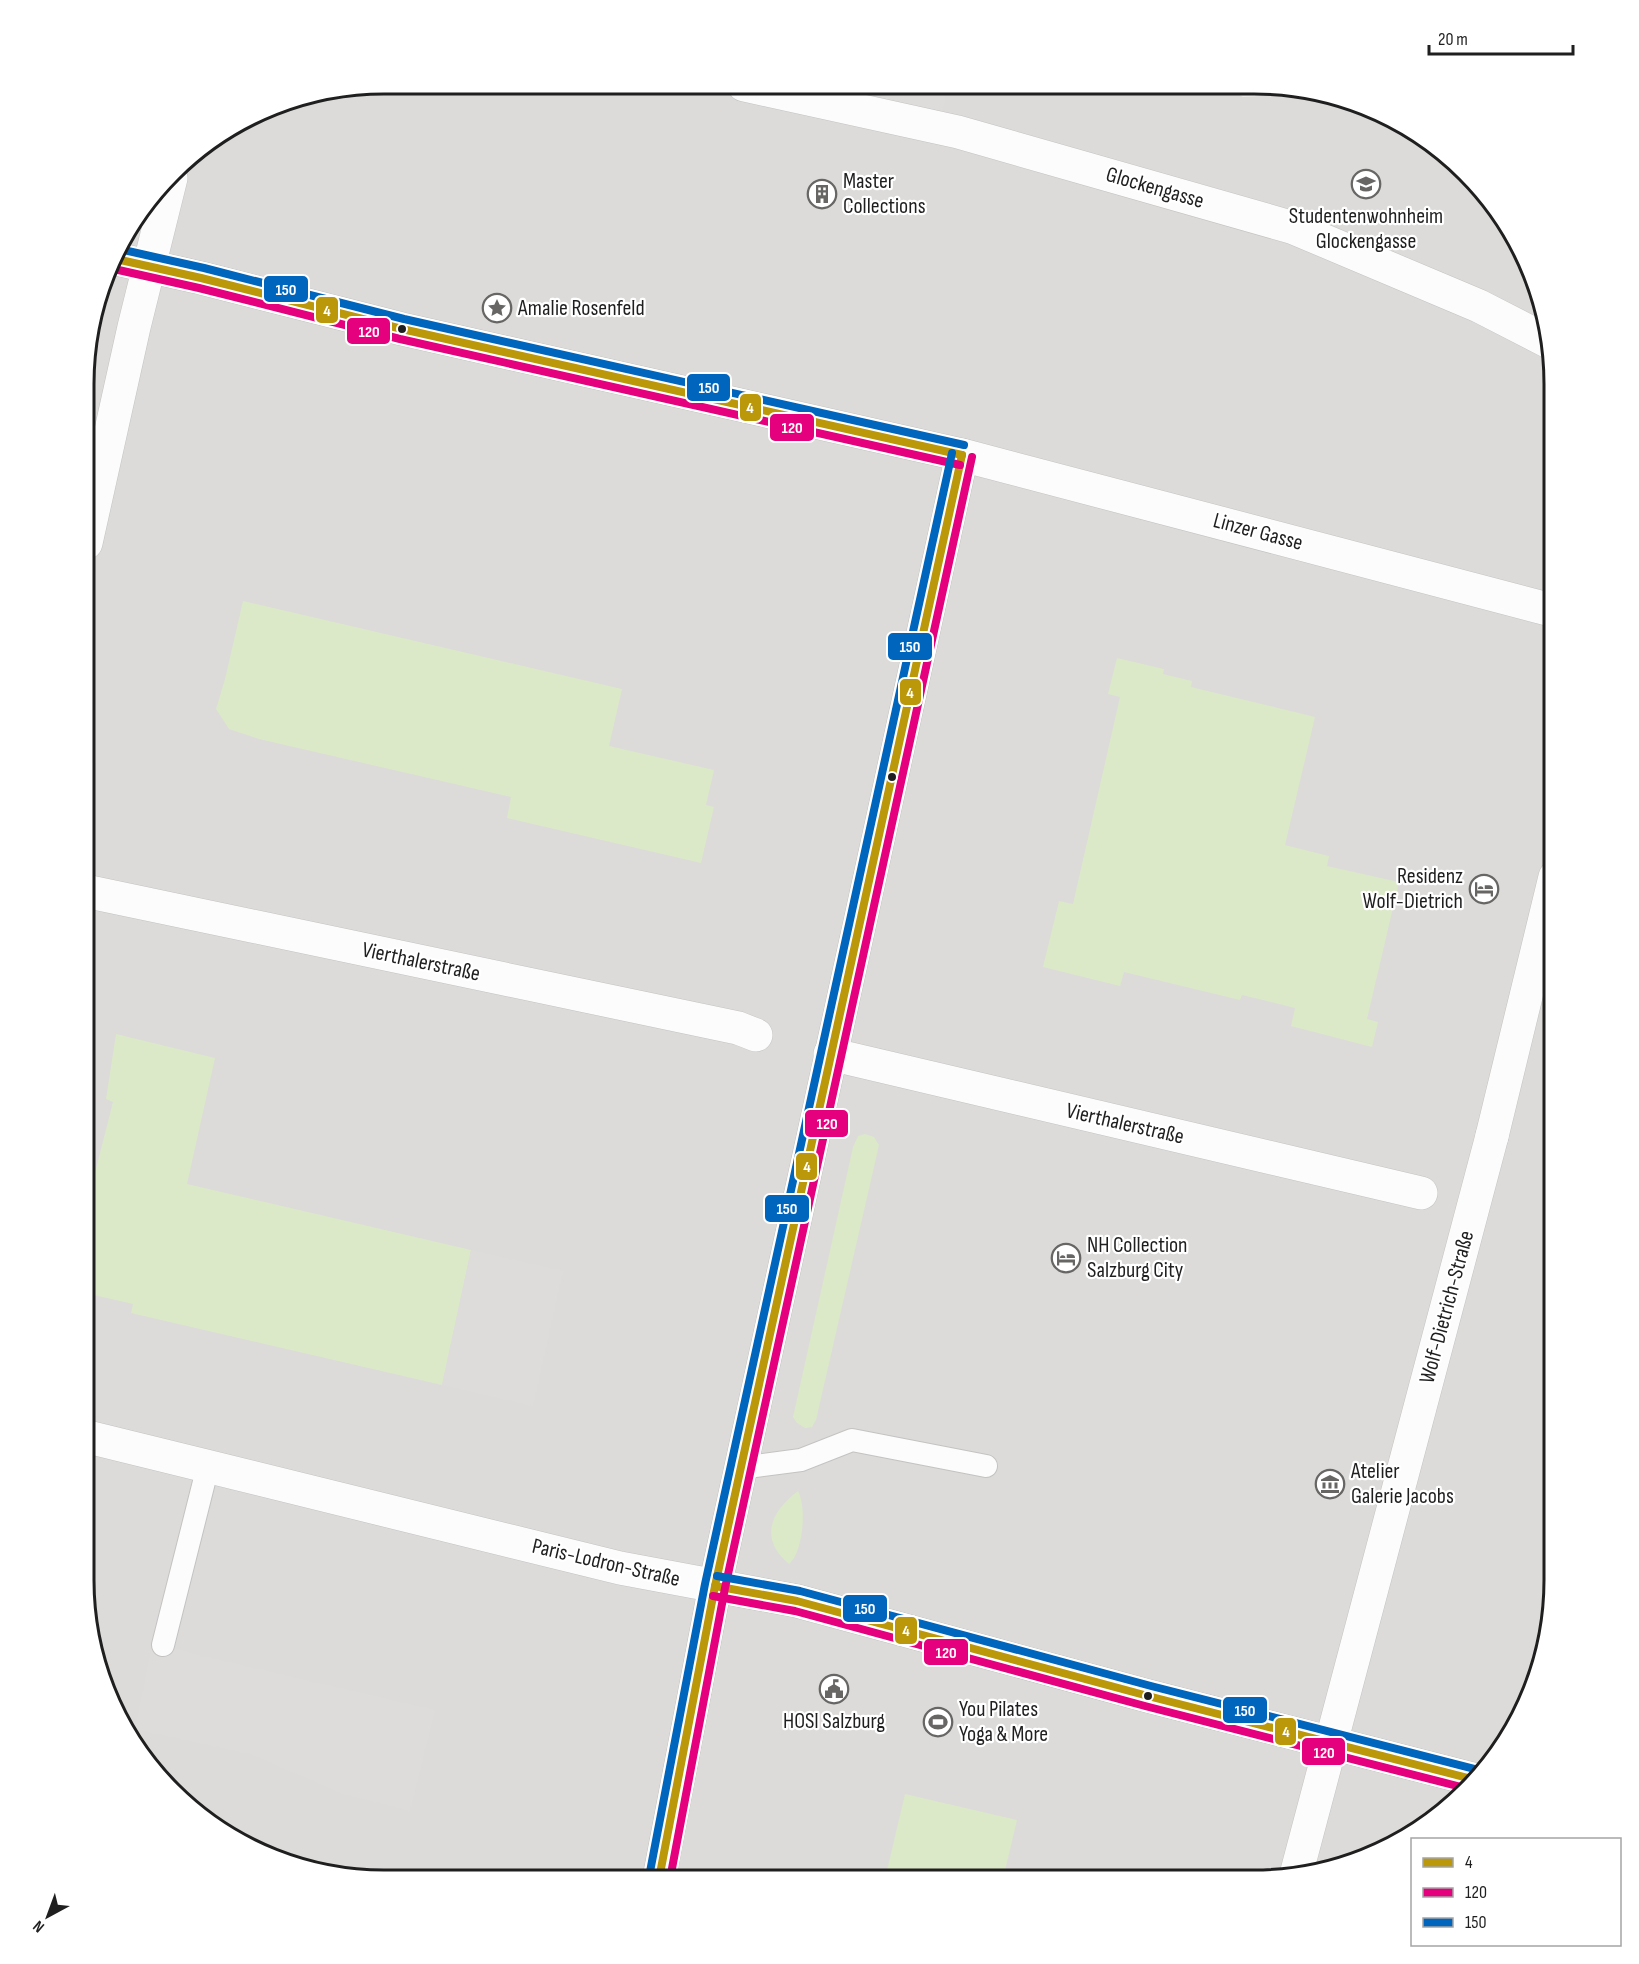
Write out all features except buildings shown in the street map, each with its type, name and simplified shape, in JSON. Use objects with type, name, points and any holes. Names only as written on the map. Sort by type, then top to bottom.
[{"type":"street","name":"Glockengasse","points":[[785,94],[958,132],[1294,228],[1479,306],[1541,338]]},
{"type":"street","points":[[94,477],[168,191]]},
{"type":"street","name":"Linzer Gasse","points":[[122,260],[402,329],[962,455],[1544,608]]},
{"type":"street","points":[[661,1870],[740,1468],[962,455]]},
{"type":"street","name":"Vierthalerstraße","points":[[94,893],[738,1028],[756,1035]]},
{"type":"street","name":"Wolf-Dietrich-Straße","points":[[1299,1866],[1492,1136],[1544,922]]},
{"type":"street","name":"Vierthalerstraße","points":[[830,1054],[1421,1193]]},
{"type":"street","name":"Paris-Lodron-Straße","points":[[94,1438],[620,1568],[797,1601],[1148,1696],[1467,1778]]},
{"type":"lane","points":[[740,1468],[801,1460],[852,1440],[986,1466]]},
{"type":"lane","points":[[163,1645],[208,1466]]},
{"type":"shaded area","points":[[385,94],[1238,94],[1243,97],[1275,95],[1330,104],[1383,124],[1431,154],[1460,179],[1496,223],[1515,256],[1535,309],[1539,328],[1544,366],[1544,1598],[1535,1655],[1515,1708],[1506,1724],[1485,1756],[1460,1785],[1431,1810],[1400,1831],[1383,1840],[1330,1860],[1273,1869],[385,1870],[347,1867],[309,1860],[256,1840],[239,1831],[208,1810],[179,1785],[143,1741],[124,1708],[110,1673],[100,1636],[95,1598],[94,385],[97,347],[104,309],[124,256],[133,240],[166,193],[193,166],[223,143],[256,124],[291,110],[347,97]]},
{"type":"shaded area","points":[[849,94],[946,94],[941,116]]},
{"type":"shaded area","points":[[471,1250],[563,1271],[533,1406],[442,1385]]},
{"type":"shaded area","points":[[153,1640],[194,1654],[435,1710],[410,1811],[343,1794],[253,1755],[135,1728]]},
{"type":"green space","points":[[243,601],[622,689],[609,746],[714,770],[706,805],[714,807],[701,863],[507,818],[511,797],[259,739],[229,729],[216,709]]},
{"type":"green space","points":[[1117,658],[1164,669],[1163,674],[1192,681],[1191,687],[1315,717],[1285,845],[1329,856],[1327,866],[1399,882],[1367,1019],[1378,1022],[1372,1047],[1291,1026],[1295,1008],[1242,995],[1240,1000],[1124,972],[1120,986],[1043,967],[1059,901],[1073,904],[1120,697],[1108,694]]},
{"type":"green space","points":[[116,1034],[215,1058],[187,1184],[471,1250],[442,1385],[131,1313],[133,1304],[94,1295],[94,1177],[113,1102],[106,1099]]},
{"type":"green space","points":[[865,1134],[874,1137],[879,1145],[816,1420],[812,1427],[805,1428],[793,1417],[853,1147],[858,1136]]},
{"type":"green space","points":[[798,1491],[802,1508],[802,1529],[798,1550],[789,1564],[774,1545],[771,1535],[772,1526],[781,1508]]},
{"type":"green space","points":[[905,1794],[1017,1820],[1005,1870],[887,1870]]},
{"type":"transit line","name":"150","points":[[127,251],[404,319],[964,445]]},
{"type":"transit line","name":"4","points":[[122,260],[402,329],[962,455]]},
{"type":"transit line","name":"120","points":[[119,270],[400,339],[960,465]]},
{"type":"transit line","name":"150","points":[[650,1870],[705,1584],[952,453]]},
{"type":"transit line","name":"4","points":[[661,1870],[715,1586],[962,455]]},
{"type":"transit line","name":"120","points":[[672,1870],[725,1588],[972,457]]},
{"type":"transit line","name":"150","points":[[717,1576],[800,1591],[1151,1686],[1475,1769]]},
{"type":"transit line","name":"4","points":[[715,1586],[797,1601],[1148,1696],[1467,1778]]},
{"type":"transit line","name":"120","points":[[713,1596],[795,1611],[1145,1706],[1459,1786]]},
{"type":"place","name":"Studentenwohnheim Glockengasse","points":[[1366,184]]},
{"type":"place","name":"Master Collections","points":[[822,194]]},
{"type":"place","name":"Amalie Rosenfeld","points":[[497,308]]},
{"type":"place","name":"Residenz Wolf-Dietrich","points":[[1484,889]]},
{"type":"place","name":"NH Collection Salzburg City","points":[[1066,1258]]},
{"type":"place","name":"Atelier Galerie Jacobs","points":[[1330,1484]]},
{"type":"place","name":"HOSI Salzburg","points":[[834,1689]]},
{"type":"place","name":"You Pilates Yoga & More","points":[[938,1722]]}]
